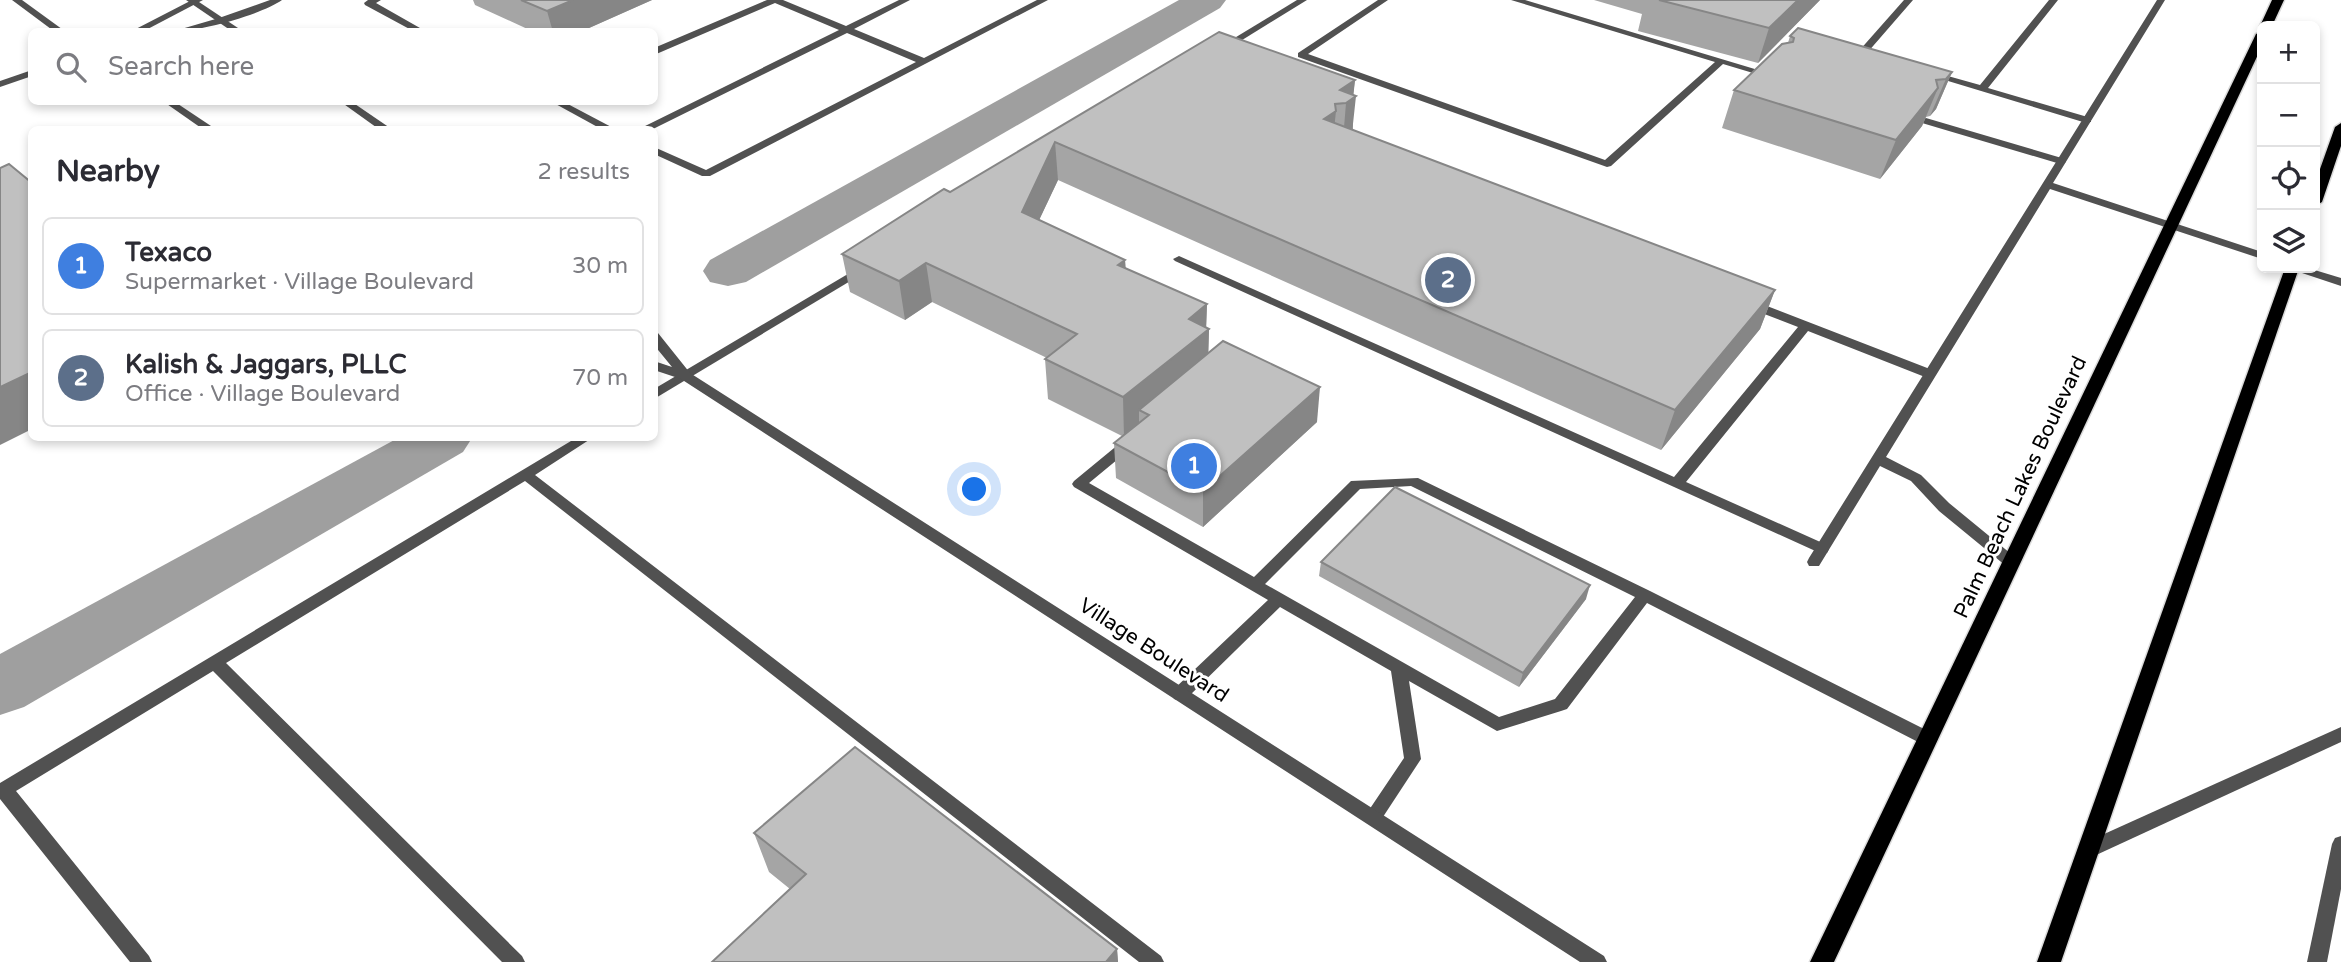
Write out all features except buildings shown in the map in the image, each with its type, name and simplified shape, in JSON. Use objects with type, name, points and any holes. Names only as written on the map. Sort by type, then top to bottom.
[{"type":"main road","points":[[2268,21],[2278,0]]},
{"type":"main road","name":"Palm Beach Lakes Boulevard","points":[[1822,962],[2257,45]]},
{"type":"main road","points":[[2320,188],[2341,127]]},
{"type":"main road","points":[[2049,962],[2290,273]]},
{"type":"street","points":[[16,0],[56,28]]},
{"type":"street","points":[[191,28],[278,0]]},
{"type":"street","points":[[377,0],[368,3],[415,28]]},
{"type":"street","points":[[658,50],[775,0],[925,62]]},
{"type":"street","points":[[650,126],[906,0]]},
{"type":"street","points":[[658,152],[706,174],[1044,0]]},
{"type":"street","points":[[1210,57],[1303,0]]},
{"type":"street","points":[[1384,0],[1301,55],[1607,164],[1721,61]]},
{"type":"street","points":[[1516,0],[1774,76]]},
{"type":"street","points":[[1885,61],[1861,54],[1909,0]]},
{"type":"street","points":[[1982,89],[2054,0]]},
{"type":"street","points":[[1814,562],[2161,0]]},
{"type":"street","points":[[142,28],[194,1],[234,28]]},
{"type":"street","points":[[1921,72],[2087,120]]},
{"type":"street","points":[[0,84],[28,74]]},
{"type":"street","points":[[174,105],[206,126]]},
{"type":"street","points":[[350,105],[382,126]]},
{"type":"street","points":[[563,105],[603,126]]},
{"type":"street","points":[[1926,121],[2061,161]]},
{"type":"street","points":[[2047,185],[2257,254]]},
{"type":"street","points":[[1179,259],[1822,549]]},
{"type":"street","points":[[658,394],[875,261]]},
{"type":"street","points":[[2313,273],[2341,282]]},
{"type":"street","points":[[1741,300],[1930,374]]},
{"type":"street","points":[[1676,484],[1805,326]]},
{"type":"street","name":"Village Boulevard","points":[[658,340],[686,376]]},
{"type":"street","name":"Village Boulevard","points":[[658,366],[686,376],[1597,962]]},
{"type":"street","points":[[1141,433],[1079,484],[1497,724],[1561,704],[1645,595]]},
{"type":"street","points":[[142,962],[2,791],[580,441]]},
{"type":"street","points":[[1877,459],[1916,478],[1944,506],[2011,562]]},
{"type":"street","points":[[525,474],[1154,962]]},
{"type":"street","points":[[1255,585],[1356,484],[1413,481],[1928,739]]},
{"type":"street","points":[[1180,694],[1279,598]]},
{"type":"street","points":[[214,662],[515,962]]},
{"type":"street","points":[[1373,818],[1413,759],[1399,668]]},
{"type":"street","points":[[2088,850],[2341,734]]},
{"type":"street","points":[[2317,962],[2341,844]]},
{"type":"waterway","points":[[728,271],[1207,0]]},
{"type":"waterway","points":[[0,687],[438,441]]},
{"type":"place","name":"Kalish & Jaggars, PLLC","points":[[1448,280]]},
{"type":"place","name":"Texaco","points":[[1194,466]]}]
